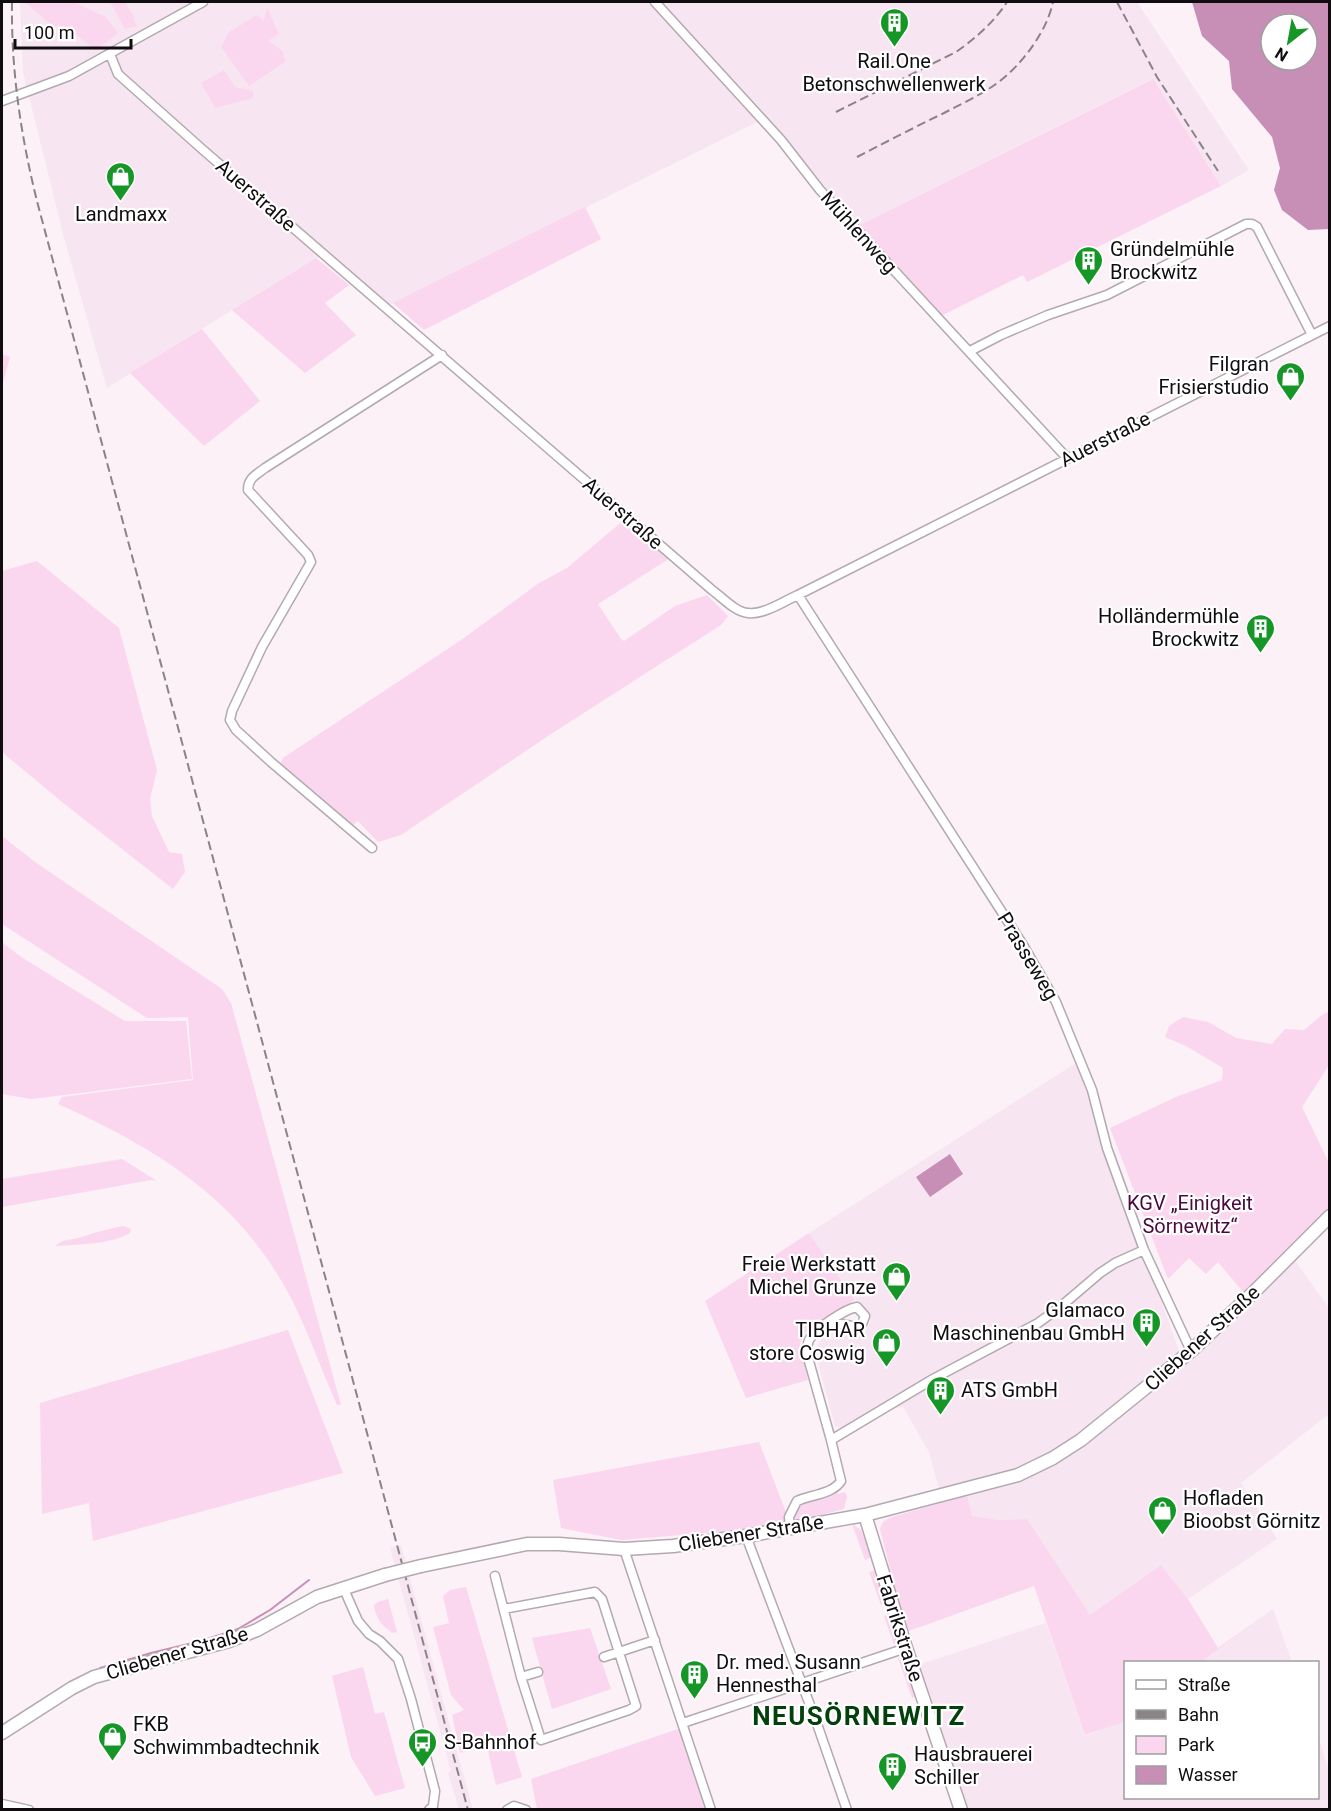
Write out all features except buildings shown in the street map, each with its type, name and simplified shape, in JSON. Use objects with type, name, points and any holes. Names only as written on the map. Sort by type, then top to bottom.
[{"type":"street","points":[[2,101],[69,76],[203,2]]},
{"type":"street","name":"Mühlenweg","points":[[655,2],[781,141],[820,190],[1067,458]]},
{"type":"street","name":"Auerstraße","points":[[110,54],[118,74],[304,237],[712,590],[748,613],[763,610],[798,595],[1329,326]]},
{"type":"street","points":[[970,351],[1039,319],[1107,295],[1246,224],[1257,227],[1312,334]]},
{"type":"street","points":[[372,848],[271,762],[236,730],[230,720],[262,646],[311,562],[308,555],[248,490],[248,484],[250,479],[265,468],[442,356]]},
{"type":"street","name":"Prasseweg","points":[[798,595],[1017,936],[1056,1002],[1092,1090],[1107,1148],[1144,1250],[1191,1351]]},
{"type":"street","name":"Cliebener Straße","points":[[2,1733],[72,1688],[94,1677],[229,1641],[257,1630],[303,1604],[343,1587],[385,1575],[527,1544],[624,1549],[673,1546],[746,1536],[865,1515],[1007,1479],[1042,1464],[1086,1436],[1191,1351],[1253,1293],[1329,1216]]},
{"type":"street","points":[[831,1440],[933,1379],[1038,1323],[1100,1273],[1115,1263],[1144,1250]]},
{"type":"street","points":[[790,1529],[789,1517],[797,1501],[827,1491],[841,1481],[807,1354],[811,1337],[829,1322]]},
{"type":"street","name":"Fabrikstraße","points":[[865,1515],[906,1648],[961,1809]]},
{"type":"street","points":[[746,1536],[802,1682],[847,1809]]},
{"type":"street","points":[[624,1549],[711,1809]]},
{"type":"street","points":[[495,1576],[521,1677],[540,1740],[636,1706],[602,1599],[594,1592],[504,1609]]},
{"type":"street","points":[[343,1587],[358,1621],[369,1634],[380,1641],[398,1659],[435,1791],[433,1806],[429,1809]]},
{"type":"street","points":[[604,1658],[655,1640]]},
{"type":"street","points":[[683,1724],[906,1648]]},
{"type":"street","points":[[521,1677],[538,1672]]},
{"type":"street","points":[[2,1804],[29,1809]]},
{"type":"street","points":[[507,1809],[514,1806],[526,1809]]},
{"type":"shaded area","points":[[20,2],[1137,2],[1249,170],[1221,186],[1152,79],[858,226],[767,117],[390,305],[327,251],[107,388],[63,234],[23,72]]},
{"type":"shaded area","points":[[1076,1063],[1183,1362],[1294,1259],[1329,1308],[1329,1414],[1241,1483],[1277,1539],[1188,1599],[1161,1565],[1090,1616],[1027,1519],[999,1520],[972,1516],[964,1484],[939,1489],[929,1452],[903,1407],[875,1410],[849,1426],[841,1428],[835,1426],[816,1356],[817,1346],[823,1337],[834,1329],[860,1333],[870,1322],[869,1313],[855,1299],[809,1233]]},
{"type":"shaded area","points":[[401,1545],[473,1809],[459,1809],[448,1773],[451,1771],[390,1548]]},
{"type":"shaded area","points":[[1273,1609],[1292,1661],[1202,1661]]},
{"type":"shaded area","points":[[1046,1623],[1085,1736],[1124,1720],[1124,1799],[1319,1799],[1319,1739],[1329,1770],[1329,1809],[968,1809],[918,1665]]},
{"type":"green space","points":[[25,2],[73,2],[106,17],[118,33],[96,50],[71,31],[50,24]]},
{"type":"green space","points":[[110,2],[125,2],[137,26],[125,29]]},
{"type":"green space","points":[[267,8],[279,34],[268,41],[283,51],[285,62],[249,86],[221,47],[229,32],[257,15],[264,21]]},
{"type":"green space","points":[[224,70],[235,87],[253,91],[253,98],[215,108],[201,83]]},
{"type":"green space","points":[[1153,79],[1221,186],[1027,282],[1023,275],[941,316],[905,274],[858,226]]},
{"type":"green space","points":[[585,207],[601,239],[424,330],[393,303]]},
{"type":"green space","points":[[316,258],[349,285],[325,303],[356,335],[305,373],[232,310]]},
{"type":"green space","points":[[202,329],[260,401],[204,446],[130,373]]},
{"type":"green space","points":[[2,354],[10,357],[2,386]]},
{"type":"green space","points":[[624,520],[670,558],[598,604],[621,639],[624,641],[675,606],[707,595],[728,616],[721,625],[551,734],[401,835],[378,842],[358,821],[349,828],[277,770],[283,758],[464,638],[539,583],[567,568]]},
{"type":"green space","points":[[37,561],[119,628],[157,770],[150,799],[152,816],[169,852],[182,854],[185,872],[173,889],[2,752],[2,571]]},
{"type":"green space","points":[[2,836],[35,862],[222,989],[231,1003],[341,1405],[337,1405],[292,1300],[271,1264],[248,1233],[221,1205],[162,1159],[95,1121],[58,1104],[62,1097],[193,1080],[188,1017],[147,1018],[2,924]]},
{"type":"green space","points":[[2,942],[21,957],[125,1021],[186,1021],[192,1079],[32,1099],[2,1094]]},
{"type":"green space","name":"KGV „Einigkeit Sörnewitz“","points":[[1329,1012],[1329,1065],[1302,1107],[1329,1163],[1329,1208],[1244,1293],[1218,1262],[1206,1274],[1189,1258],[1168,1279],[1110,1128],[1176,1097],[1222,1080],[1223,1068],[1186,1046],[1165,1037],[1169,1026],[1183,1017],[1208,1022],[1236,1038],[1272,1044],[1285,1029],[1304,1030],[1323,1014]]},
{"type":"green space","points":[[122,1159],[157,1181],[151,1180],[2,1207],[2,1179]]},
{"type":"green space","points":[[123,1226],[131,1229],[130,1233],[114,1240],[55,1246],[64,1241]]},
{"type":"green space","points":[[809,1233],[855,1300],[806,1332],[800,1343],[808,1380],[746,1398],[705,1301]]},
{"type":"green space","points":[[288,1330],[343,1473],[93,1541],[89,1503],[42,1514],[40,1403]]},
{"type":"green space","points":[[759,1442],[787,1515],[784,1525],[723,1533],[621,1540],[561,1528],[553,1480]]},
{"type":"green space","points":[[837,1491],[838,1494],[845,1492],[847,1497],[844,1509],[794,1522],[794,1514],[801,1503]]},
{"type":"green space","points":[[967,1495],[972,1516],[999,1520],[1027,1519],[1090,1615],[1161,1565],[1188,1599],[1218,1648],[1273,1609],[1202,1661],[1124,1661],[1124,1720],[1085,1735],[1034,1586],[906,1632],[880,1529],[883,1522],[889,1518]]},
{"type":"green space","points":[[852,1524],[861,1530],[872,1557],[865,1560]]},
{"type":"green space","points":[[876,1570],[887,1603],[881,1605],[869,1572]]},
{"type":"green space","points":[[466,1587],[522,1777],[496,1785],[487,1747],[460,1753],[452,1715],[464,1710],[451,1695],[433,1627],[449,1623],[443,1596],[450,1590]]},
{"type":"green space","points":[[388,1599],[397,1632],[393,1633],[380,1622],[374,1605]]},
{"type":"green space","points":[[891,1614],[898,1640],[894,1645],[884,1616]]},
{"type":"green space","points":[[590,1628],[611,1689],[552,1709],[532,1638]]},
{"type":"green space","points":[[898,1658],[904,1661],[918,1696],[912,1698]]},
{"type":"green space","points":[[363,1667],[375,1714],[384,1712],[405,1788],[375,1796],[351,1757],[332,1676]]},
{"type":"green space","points":[[681,1728],[709,1809],[537,1809],[531,1779]]},
{"type":"water","points":[[1192,2],[1329,2],[1329,229],[1308,230],[1282,210],[1274,190],[1280,168],[1272,137],[1232,89],[1229,61],[1202,36]]},
{"type":"water","points":[[950,1154],[963,1174],[930,1197],[916,1177]]},
{"type":"waterway","points":[[100,1668],[238,1629],[270,1610],[309,1580]]},
{"type":"railway","points":[[12,2],[13,53],[18,104],[38,205],[468,1810]]},
{"type":"railway","points":[[836,112],[956,52],[984,29],[1007,2]]},
{"type":"railway","points":[[857,157],[973,98],[1009,74],[1040,35],[1053,2]]},
{"type":"railway","points":[[1117,2],[1157,77],[1218,171]]},
{"type":"place","name":"Rail.One Betonschwellenwerk","points":[[894,48]]},
{"type":"place","name":"Landmaxx","points":[[121,202]]},
{"type":"place","name":"Gründelmühle Brockwitz","points":[[1089,286]]},
{"type":"place","name":"Filgran Frisierstudio","points":[[1290,402]]},
{"type":"place","name":"Holländermühle Brockwitz","points":[[1260,654]]},
{"type":"place","name":"Freie Werkstatt Michel Grunze","points":[[897,1302]]},
{"type":"place","name":"Glamaco Maschinenbau GmbH","points":[[1146,1348]]},
{"type":"place","name":"TIBHAR store Coswig","points":[[886,1368]]},
{"type":"place","name":"ATS GmbH","points":[[940,1416]]},
{"type":"place","name":"Hofladen Bioobst Görnitz","points":[[1162,1536]]},
{"type":"place","name":"Dr. med. Susann Hennesthal","points":[[695,1700]]},
{"type":"place","name":"FKB Schwimmbadtechnik","points":[[112,1762]]},
{"type":"place","name":"S-Bahnhof","points":[[423,1768]]},
{"type":"place","name":"Hausbrauerei Schiller","points":[[893,1792]]},
{"type":"district","name":"NEUSÖRNEWITZ","points":[[859,1716]]}]
